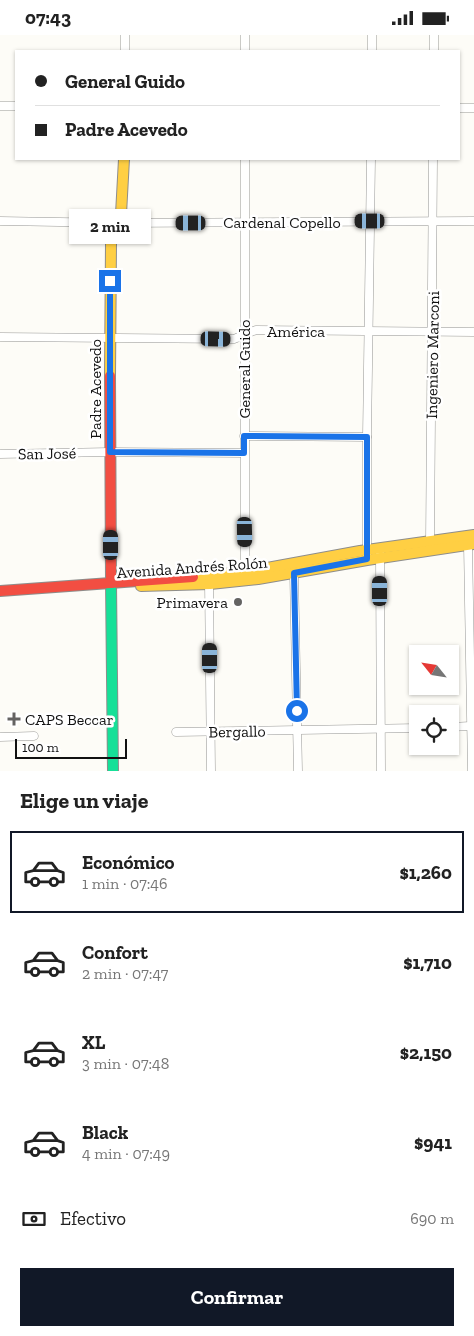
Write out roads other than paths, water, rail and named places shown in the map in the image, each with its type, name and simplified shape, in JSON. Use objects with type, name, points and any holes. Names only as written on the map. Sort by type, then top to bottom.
[{"type":"main road","name":"Padre Acevedo","points":[[113,771],[110,452],[111,243],[122,203],[124,160]]},
{"type":"main road","name":"Avenida Andrés Rolón","points":[[430,546],[474,535]]},
{"type":"main road","name":"Avenida Andrés Rolón","points":[[245,576],[380,553],[430,546],[471,544]]},
{"type":"main road","name":"Avenida Andrés Rolón","points":[[0,591],[209,580],[294,573],[367,555]]},
{"type":"main road","name":"Avenida Andrés Rolón","points":[[0,598],[111,585]]},
{"type":"street","points":[[125,35],[125,50]]},
{"type":"street","points":[[245,35],[245,50]]},
{"type":"street","points":[[372,35],[372,50]]},
{"type":"street","points":[[434,35],[434,50]]},
{"type":"street","points":[[0,107],[15,107]]},
{"type":"street","points":[[460,108],[474,108]]},
{"type":"street","name":"General Guido","points":[[245,160],[245,576]]},
{"type":"street","points":[[367,555],[371,160]]},
{"type":"street","name":"Ingeniero Marconi","points":[[430,546],[433,160]]},
{"type":"street","name":"Cardenal Copello","points":[[0,221],[118,223],[474,221]]},
{"type":"street","name":"América","points":[[0,337],[234,339],[256,330],[474,332]]},
{"type":"street","points":[[244,436],[367,437]]},
{"type":"street","name":"San José","points":[[0,454],[110,452],[244,453]]},
{"type":"street","points":[[471,544],[472,771]]},
{"type":"street","points":[[380,553],[381,771]]},
{"type":"street","points":[[294,573],[298,771]]},
{"type":"street","points":[[209,580],[211,771]]},
{"type":"street","points":[[459,727],[472,726]]},
{"type":"street","name":"Bergallo","points":[[176,732],[409,728]]},
{"type":"street","points":[[0,737],[34,736]]},
{"type":"place","name":"Primavera","points":[[238,602]]},
{"type":"place","name":"CAPS Beccar","points":[[14,719]]}]
